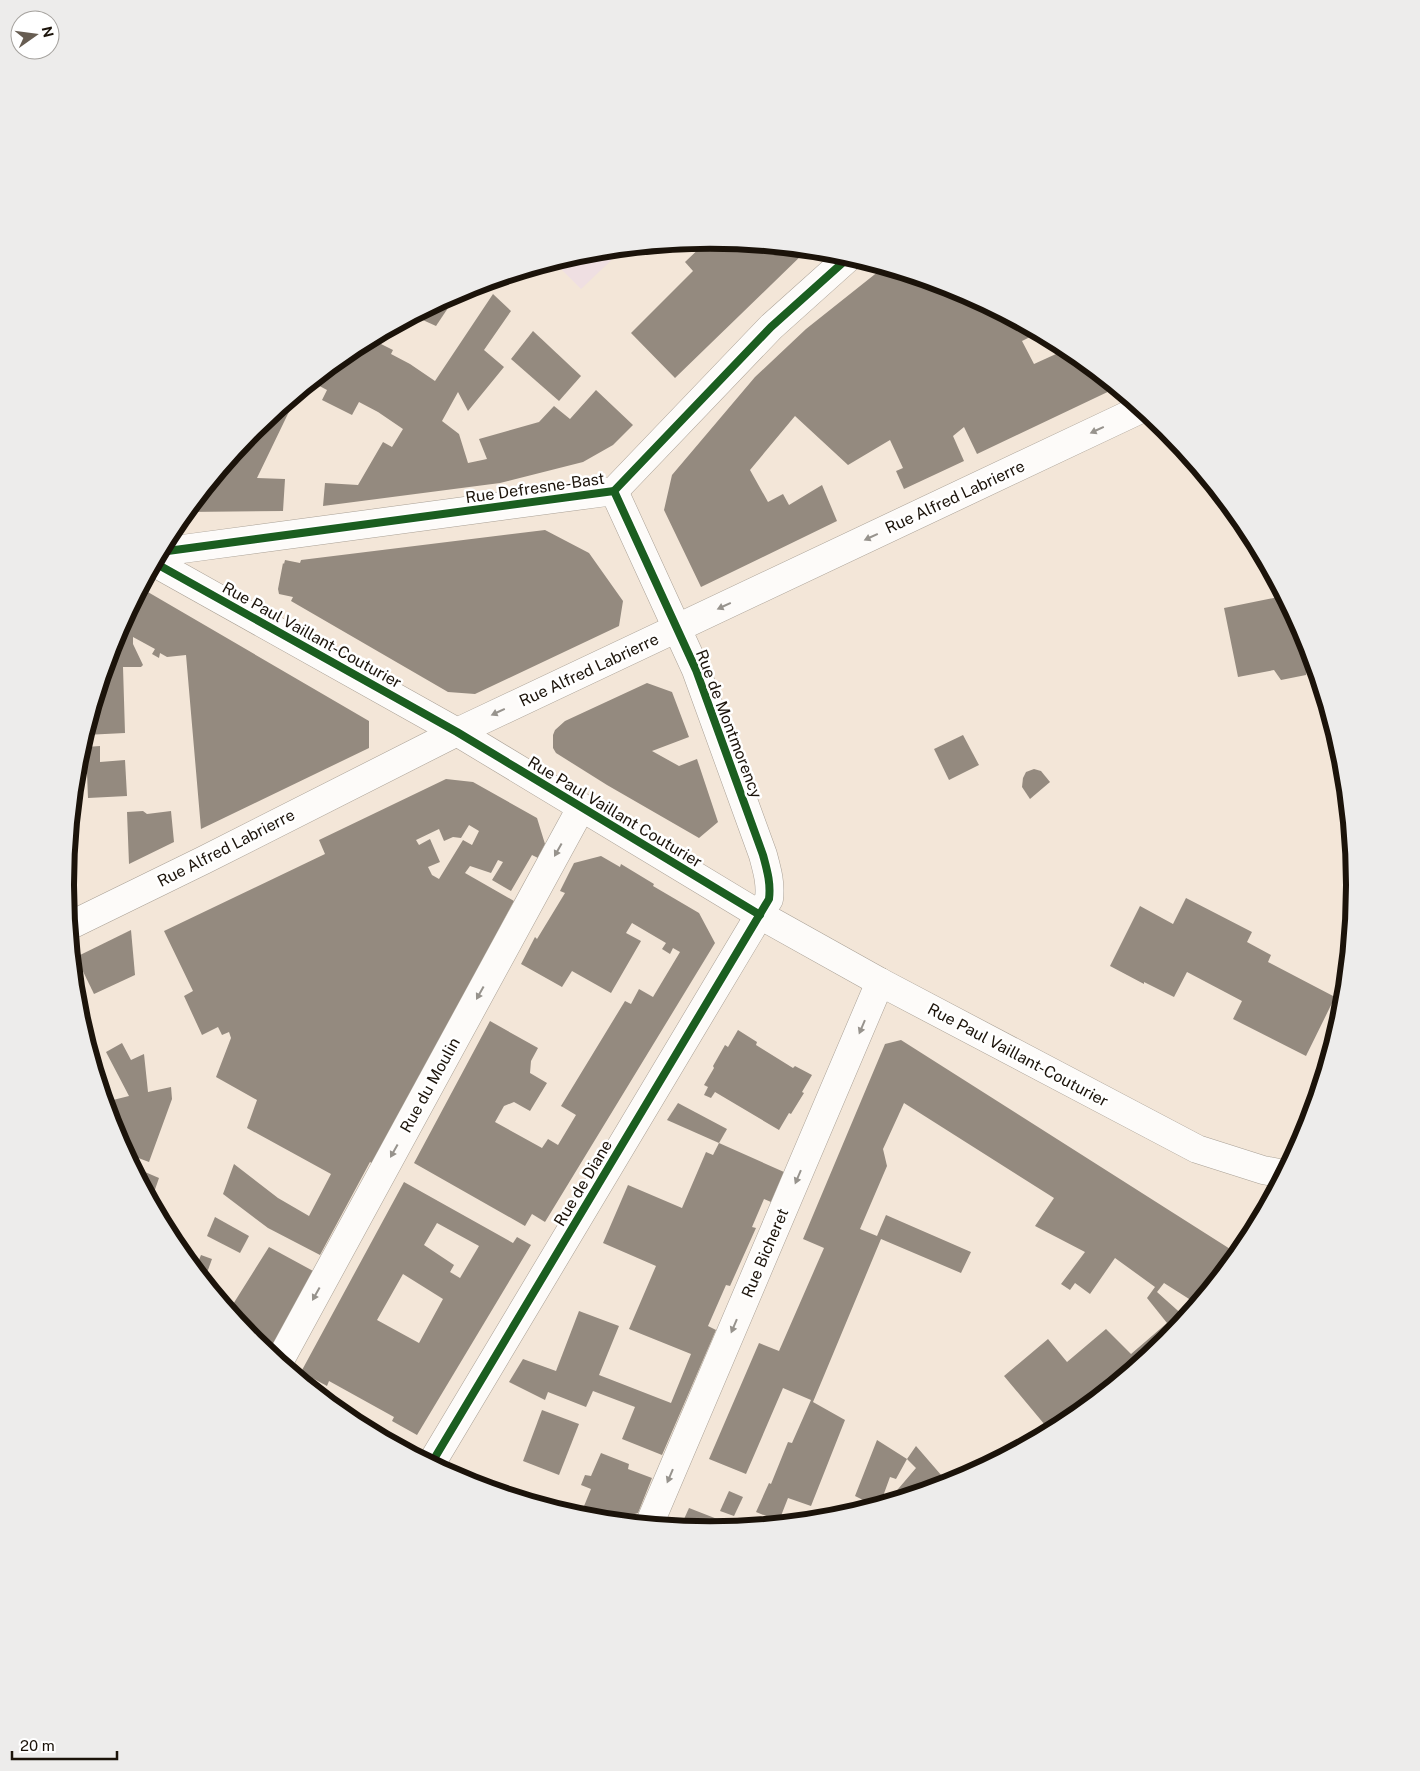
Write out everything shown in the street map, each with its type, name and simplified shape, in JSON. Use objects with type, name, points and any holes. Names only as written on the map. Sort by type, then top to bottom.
[{"type":"street","name":"Rue Defresne-Bast","points":[[169,551],[614,491],[771,327],[842,263]]},
{"type":"street","name":"Rue Alfred Labrierre","points":[[75,923],[457,732],[1135,412]]},
{"type":"street","name":"Rue de Montmorency","points":[[614,491],[702,686],[763,855],[770,887],[769,898],[760,916]]},
{"type":"street","name":"Rue Paul Vaillant-Couturier","points":[[160,566],[457,732]]},
{"type":"street","name":"Rue Paul Vaillant Couturier","points":[[457,732],[760,916]]},
{"type":"street","name":"Rue du Moulin","points":[[282,1356],[581,808]]},
{"type":"street","name":"Rue Paul Vaillant-Couturier","points":[[760,916],[880,982],[1197,1149],[1256,1168],[1278,1173]]},
{"type":"street","name":"Rue de Diane","points":[[434,1458],[760,916]]},
{"type":"street","name":"Rue Bicheret","points":[[651,1518],[880,982]]},
{"type":"shaded area","points":[[615,257],[581,289],[559,267]]},
{"type":"building","points":[[698,250],[752,251],[801,256],[675,378],[631,333],[693,271],[685,262]]},
{"type":"building","points":[[878,272],[915,283],[953,298],[1028,334],[1032,336],[1022,341],[1034,364],[1058,353],[1110,391],[977,454],[964,427],[953,436],[964,461],[904,489],[896,471],[903,468],[890,440],[848,465],[795,416],[750,470],[768,502],[783,494],[789,505],[822,485],[837,521],[701,587],[664,510],[672,475],[755,377],[806,329]]},
{"type":"building","points":[[493,294],[511,311],[484,350],[504,367],[468,411],[458,392],[442,421],[459,434],[468,463],[487,459],[479,439],[539,422],[554,406],[570,419],[596,390],[633,425],[613,445],[583,462],[500,483],[323,506],[325,483],[358,485],[383,442],[392,447],[403,429],[359,402],[352,415],[322,400],[327,390],[318,385],[378,343],[393,350],[391,354],[435,381]]},
{"type":"building","points":[[449,306],[436,326],[421,319]]},
{"type":"building","points":[[533,331],[581,376],[559,401],[511,359]]},
{"type":"building","points":[[292,405],[257,478],[285,479],[283,511],[195,512],[232,466]]},
{"type":"building","points":[[545,530],[589,553],[623,601],[619,626],[475,694],[448,692],[291,601],[293,597],[279,594],[278,589],[285,560],[300,563],[301,560]]},
{"type":"building","points":[[146,591],[369,721],[369,748],[201,829],[186,655],[167,657],[160,653],[159,658],[152,654],[155,649],[133,637],[133,644],[143,665],[141,667],[123,667],[125,733],[92,735],[122,642]]},
{"type":"building","points":[[1277,597],[1298,642],[1307,668],[1306,675],[1281,680],[1274,670],[1238,677],[1224,608]]},
{"type":"building","points":[[647,683],[672,692],[689,737],[652,751],[679,766],[697,759],[718,822],[699,838],[607,785],[556,753],[553,748],[555,730],[565,721]]},
{"type":"building","points":[[963,735],[979,765],[949,780],[934,749]]},
{"type":"building","points":[[100,746],[100,762],[125,760],[127,796],[88,798],[86,759],[89,747]]},
{"type":"building","points":[[1034,769],[1041,771],[1050,782],[1030,799],[1022,787],[1023,778],[1026,772]]},
{"type":"building","points":[[446,779],[473,782],[537,818],[545,844],[538,858],[532,855],[511,891],[492,880],[503,862],[498,860],[491,873],[470,866],[465,873],[514,901],[373,1164],[370,1162],[320,1255],[268,1228],[223,1194],[234,1164],[278,1198],[309,1216],[331,1174],[247,1128],[257,1100],[216,1077],[231,1038],[229,1032],[222,1035],[218,1027],[202,1035],[184,996],[193,991],[164,931],[325,854],[319,840]],"holes":[[[469,825],[479,831],[472,845],[463,840],[439,879],[432,875],[428,867],[440,862],[430,839],[419,845],[416,840],[439,829],[444,841],[453,837],[461,838]]]},
{"type":"building","points":[[143,811],[147,814],[171,811],[174,842],[129,864],[127,812]]},
{"type":"building","points":[[601,856],[620,867],[621,864],[654,884],[653,886],[699,913],[715,943],[545,1222],[532,1214],[525,1226],[414,1163],[490,1021],[538,1048],[531,1061],[530,1073],[547,1083],[530,1111],[514,1102],[504,1106],[495,1122],[542,1148],[548,1139],[558,1145],[576,1115],[561,1106],[625,1001],[631,1004],[639,989],[653,997],[680,952],[673,948],[670,954],[662,949],[666,943],[632,923],[626,933],[641,941],[611,993],[572,971],[562,987],[521,964],[535,937],[537,939],[565,893],[560,891],[574,863]]},
{"type":"building","points":[[1186,898],[1252,932],[1247,942],[1271,955],[1268,962],[1335,997],[1306,1056],[1233,1019],[1242,1001],[1187,972],[1174,997],[1110,966],[1140,906],[1173,924]]},
{"type":"building","points":[[131,930],[135,975],[94,994],[78,962],[78,956]]},
{"type":"building","points":[[738,1030],[757,1042],[756,1045],[793,1068],[795,1066],[812,1075],[802,1092],[804,1093],[779,1130],[715,1092],[711,1098],[704,1095],[708,1087],[704,1085],[714,1068],[713,1066],[725,1045],[728,1047]]},
{"type":"building","points":[[901,1040],[1231,1250],[1192,1301],[1164,1283],[1157,1292],[1180,1313],[1130,1364],[1046,1426],[1004,1376],[1048,1339],[1067,1362],[1106,1329],[1131,1354],[1167,1323],[1147,1298],[1155,1287],[1115,1258],[1090,1294],[1075,1283],[1070,1290],[1061,1284],[1085,1252],[1035,1226],[1054,1198],[904,1103],[883,1149],[887,1166],[860,1229],[877,1236],[886,1215],[971,1252],[961,1273],[881,1239],[813,1402],[845,1420],[811,1506],[788,1498],[780,1517],[772,1518],[756,1512],[769,1483],[771,1484],[788,1442],[792,1443],[811,1400],[783,1388],[746,1474],[709,1459],[759,1343],[779,1351],[824,1248],[803,1239],[885,1044]]},
{"type":"building","points":[[122,1043],[131,1060],[144,1054],[148,1092],[171,1087],[172,1099],[149,1162],[134,1156],[122,1129],[112,1100],[129,1096],[106,1052]]},
{"type":"building","points":[[678,1103],[727,1129],[719,1143],[667,1120]]},
{"type":"building","points":[[719,1143],[784,1172],[771,1202],[764,1199],[752,1227],[756,1228],[730,1286],[726,1285],[708,1326],[716,1330],[662,1455],[622,1439],[635,1407],[593,1391],[586,1407],[548,1392],[545,1400],[509,1382],[523,1359],[556,1371],[579,1311],[619,1326],[599,1375],[671,1403],[691,1354],[629,1329],[656,1266],[603,1243],[628,1185],[682,1208],[706,1152],[713,1155]]},
{"type":"building","points":[[145,1172],[159,1178],[153,1194],[144,1176]]},
{"type":"building","points":[[404,1182],[513,1243],[517,1237],[531,1245],[417,1435],[392,1421],[394,1417],[329,1381],[327,1386],[301,1372]],"holes":[[[437,1223],[479,1246],[460,1278],[450,1272],[454,1265],[424,1245]],[[403,1274],[443,1299],[419,1343],[377,1320]]]},
{"type":"building","points":[[215,1217],[249,1236],[240,1253],[207,1236]]},
{"type":"building","points":[[269,1247],[315,1272],[274,1348],[232,1305]]},
{"type":"building","points":[[201,1255],[212,1259],[206,1275],[198,1263]]},
{"type":"building","points":[[542,1410],[579,1424],[559,1475],[523,1461]]},
{"type":"building","points":[[877,1440],[907,1459],[896,1479],[890,1477],[882,1498],[867,1502],[855,1496]]},
{"type":"building","points":[[916,1446],[943,1477],[893,1494],[916,1468],[907,1459]]},
{"type":"building","points":[[601,1453],[629,1464],[628,1469],[652,1478],[638,1513],[629,1516],[583,1509],[591,1489],[581,1485],[585,1475],[591,1476]]},
{"type":"building","points":[[729,1491],[743,1497],[734,1516],[720,1511]]},
{"type":"building","points":[[689,1508],[723,1521],[710,1522],[683,1521]]},
{"type":"cycle path","points":[[169,551],[614,491],[771,327],[842,263]]},
{"type":"cycle path","points":[[434,1458],[769,899],[769,882],[763,855],[696,670],[614,491]]},
{"type":"cycle path","points":[[160,566],[457,732],[760,915]]}]
